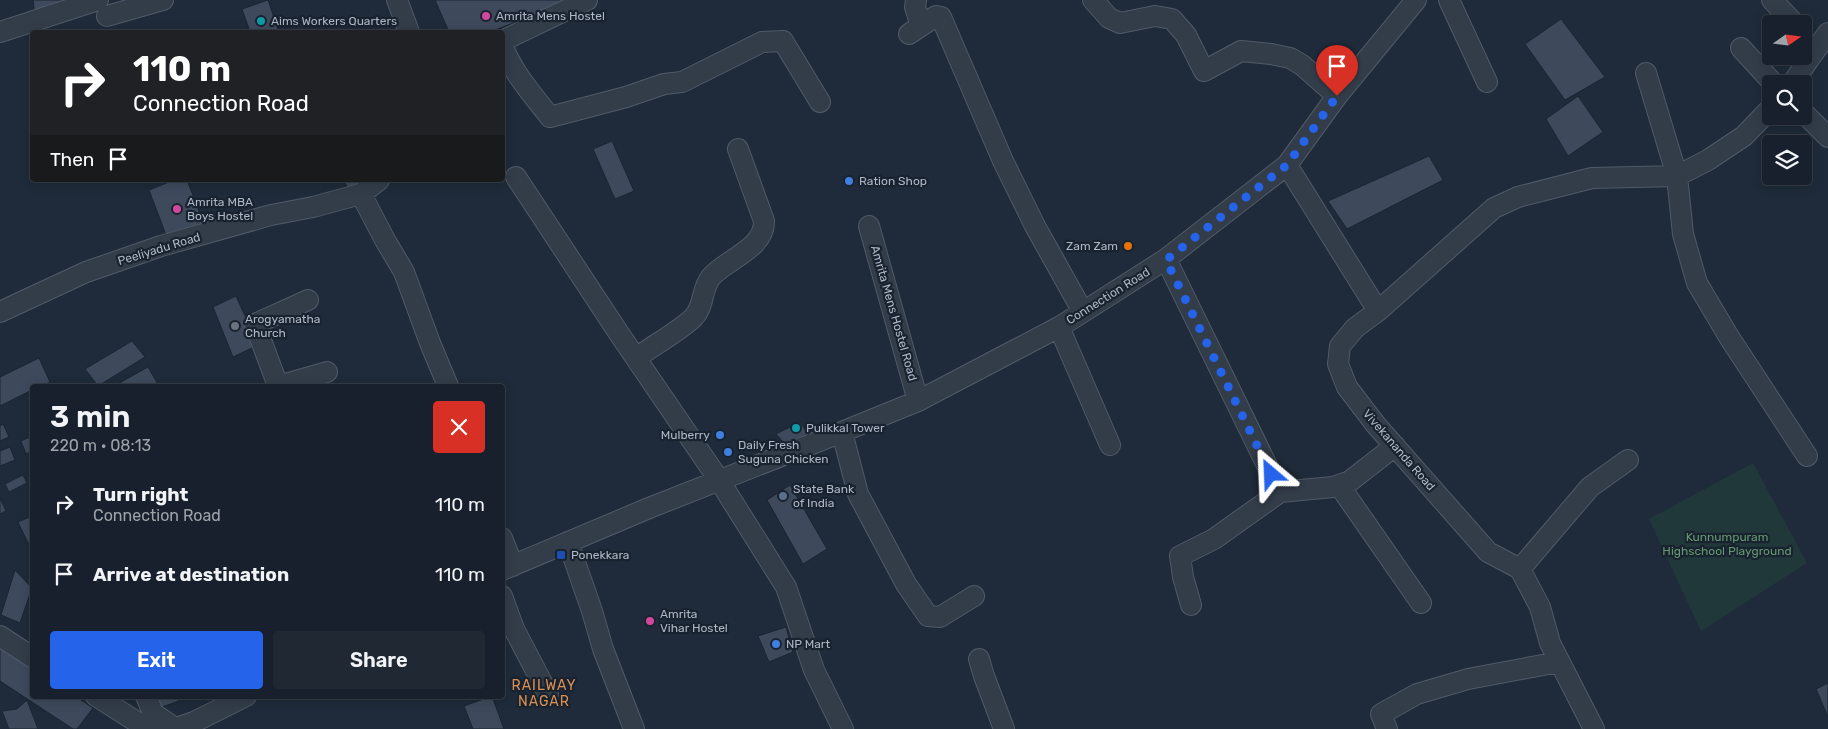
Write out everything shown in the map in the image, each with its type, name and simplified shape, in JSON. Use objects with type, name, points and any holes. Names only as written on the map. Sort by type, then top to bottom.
[{"type":"street","points":[[0,32],[163,0]]},
{"type":"street","points":[[397,0],[408,30]]},
{"type":"street","points":[[505,41],[587,0]]},
{"type":"street","points":[[916,0],[915,30],[936,16],[941,16],[1003,161],[1035,226],[1083,312]]},
{"type":"street","points":[[1093,0],[1109,18],[1120,23],[1155,16],[1172,19],[1186,35],[1204,71],[1241,51],[1271,54],[1290,58],[1302,65],[1337,96]]},
{"type":"street","points":[[1449,0],[1487,82]]},
{"type":"street","points":[[1772,0],[1786,15]]},
{"type":"street","name":"Connection Road","points":[[508,568],[720,480],[918,401],[1059,327],[1166,260],[1287,165],[1337,96],[1410,2]]},
{"type":"street","points":[[1812,47],[1828,34]]},
{"type":"street","points":[[505,52],[514,70],[550,117],[626,98],[664,84],[682,82],[762,42],[783,40],[820,102]]},
{"type":"street","points":[[1741,48],[1766,75]]},
{"type":"street","points":[[1646,73],[1676,176],[1683,234],[1697,283],[1729,337],[1807,456]]},
{"type":"street","points":[[1676,176],[1708,160],[1744,136],[1762,117]]},
{"type":"street","points":[[1812,121],[1828,137]]},
{"type":"street","points":[[636,358],[692,318],[701,308],[706,286],[711,277],[758,239],[764,230],[764,221],[738,149]]},
{"type":"street","points":[[1287,165],[1378,311]]},
{"type":"street","name":"Vivekananda Road","points":[[1520,568],[1488,552],[1395,446],[1347,387],[1338,364],[1340,346],[1355,328],[1378,311],[1494,208],[1518,197],[1592,178],[1676,176]]},
{"type":"street","points":[[516,177],[618,332],[720,480],[786,587],[814,670],[844,729]]},
{"type":"street","name":"Peeliyadu Road","points":[[0,312],[86,272],[161,246],[272,215],[313,207],[361,194],[376,182]]},
{"type":"street","points":[[361,194],[404,272],[447,384]]},
{"type":"street","name":"Amrita Mens Hostel Road","points":[[869,226],[918,401]]},
{"type":"street","points":[[1166,260],[1280,492]]},
{"type":"street","points":[[277,384],[255,324],[308,300]]},
{"type":"street","points":[[1059,327],[1110,445]]},
{"type":"street","points":[[285,384],[327,372]]},
{"type":"street","points":[[842,432],[858,494],[906,584],[928,616],[940,617],[974,596]]},
{"type":"street","points":[[1191,605],[1183,577],[1180,556],[1214,538],[1280,492],[1339,485],[1350,481],[1395,446]]},
{"type":"street","points":[[1594,729],[1550,644],[1540,607],[1520,568],[1590,487],[1628,460]]},
{"type":"street","points":[[1339,485],[1422,603]]},
{"type":"street","points":[[568,542],[603,649],[634,729]]},
{"type":"street","points":[[505,553],[508,568]]},
{"type":"street","points":[[505,604],[514,628],[548,694]]},
{"type":"street","points":[[0,636],[30,656]]},
{"type":"street","points":[[980,659],[984,676],[1004,729]]},
{"type":"street","points":[[1387,729],[1381,714],[1417,694],[1468,679],[1559,662]]},
{"type":"street","points":[[101,699],[148,729]]},
{"type":"street","points":[[147,699],[153,713],[175,729],[194,722],[240,699]]},
{"type":"green space","name":"Kunnumpuram Highschool Playground","points":[[1753,463],[1807,563],[1701,631],[1649,519]]},
{"type":"building","points":[[33,0],[75,0],[35,17]]},
{"type":"building","name":"Aims Workers Quarters","points":[[268,0],[278,30],[249,30],[242,9]]},
{"type":"building","name":"Amrita Mens Hostel","points":[[435,0],[572,0],[495,30],[448,30]]},
{"type":"building","points":[[1561,19],[1605,77],[1565,100],[1525,44]]},
{"type":"building","points":[[1578,96],[1603,132],[1568,156],[1546,119]]},
{"type":"building","points":[[612,141],[634,191],[615,199],[593,149]]},
{"type":"building","points":[[1429,156],[1443,180],[1347,229],[1328,201]]},
{"type":"building","name":"Amrita MBA Boys Hostel","points":[[169,182],[188,182],[206,229],[169,243],[149,190]]},
{"type":"building","points":[[344,182],[363,182],[348,188]]},
{"type":"building","name":"Arogyamatha Church","points":[[236,296],[258,345],[233,357],[213,307]]},
{"type":"building","points":[[132,341],[145,357],[101,384],[96,384],[85,369]]},
{"type":"building","points":[[39,358],[50,382],[46,384],[30,384],[30,391],[0,406],[0,377]]},
{"type":"building","points":[[148,367],[158,384],[118,384]]},
{"type":"building","name":"Pulikkal Tower","points":[[800,422],[808,434],[785,444],[776,434]]},
{"type":"building","points":[[3,424],[9,437],[0,441],[0,426]]},
{"type":"building","points":[[30,437],[30,452],[26,454],[21,441]]},
{"type":"building","points":[[10,447],[15,460],[0,466],[0,451]]},
{"type":"building","points":[[23,475],[27,483],[9,492],[5,484]]},
{"type":"building","points":[[790,485],[827,549],[803,564],[767,500]]},
{"type":"building","points":[[0,498],[6,511],[0,514]]},
{"type":"building","points":[[30,517],[30,542],[28,543],[18,522]]},
{"type":"building","points":[[15,570],[30,586],[30,594],[20,623],[1,615]]},
{"type":"building","name":"NP Mart","points":[[786,627],[793,652],[769,662],[758,636]]},
{"type":"building","points":[[0,647],[30,667],[30,699],[80,699],[93,708],[77,729],[73,729],[0,681]]},
{"type":"building","points":[[1828,683],[1828,717],[1816,689]]},
{"type":"building","points":[[156,699],[179,699],[179,701],[159,708]]},
{"type":"building","points":[[484,699],[493,699],[504,729],[473,729],[464,706]]},
{"type":"building","points":[[27,700],[38,729],[9,729],[2,711],[17,709]]},
{"type":"place","name":"Amrita Mens Hostel","points":[[486,16]]},
{"type":"place","name":"Aims Workers Quarters","points":[[261,21]]},
{"type":"place","name":"Ration Shop","points":[[849,181]]},
{"type":"place","name":"Amrita MBA Boys Hostel","points":[[177,209]]},
{"type":"place","name":"Zam Zam","points":[[1128,246]]},
{"type":"place","name":"Arogyamatha Church","points":[[235,326]]},
{"type":"place","name":"Pulikkal Tower","points":[[796,428]]},
{"type":"place","name":"Mulberry","points":[[720,435]]},
{"type":"place","name":"Daily Fresh Suguna Chicken","points":[[728,452]]},
{"type":"place","name":"State Bank of India","points":[[783,496]]},
{"type":"place","name":"Ponekkara","points":[[561,555]]},
{"type":"place","name":"Amrita Vihar Hostel","points":[[650,621]]},
{"type":"place","name":"NP Mart","points":[[776,644]]},
{"type":"district","name":"RAILWAY NAGAR","points":[[544,694]]},
{"type":"route","points":[[1271,474],[1166,260],[1287,165],[1337,96]]}]
